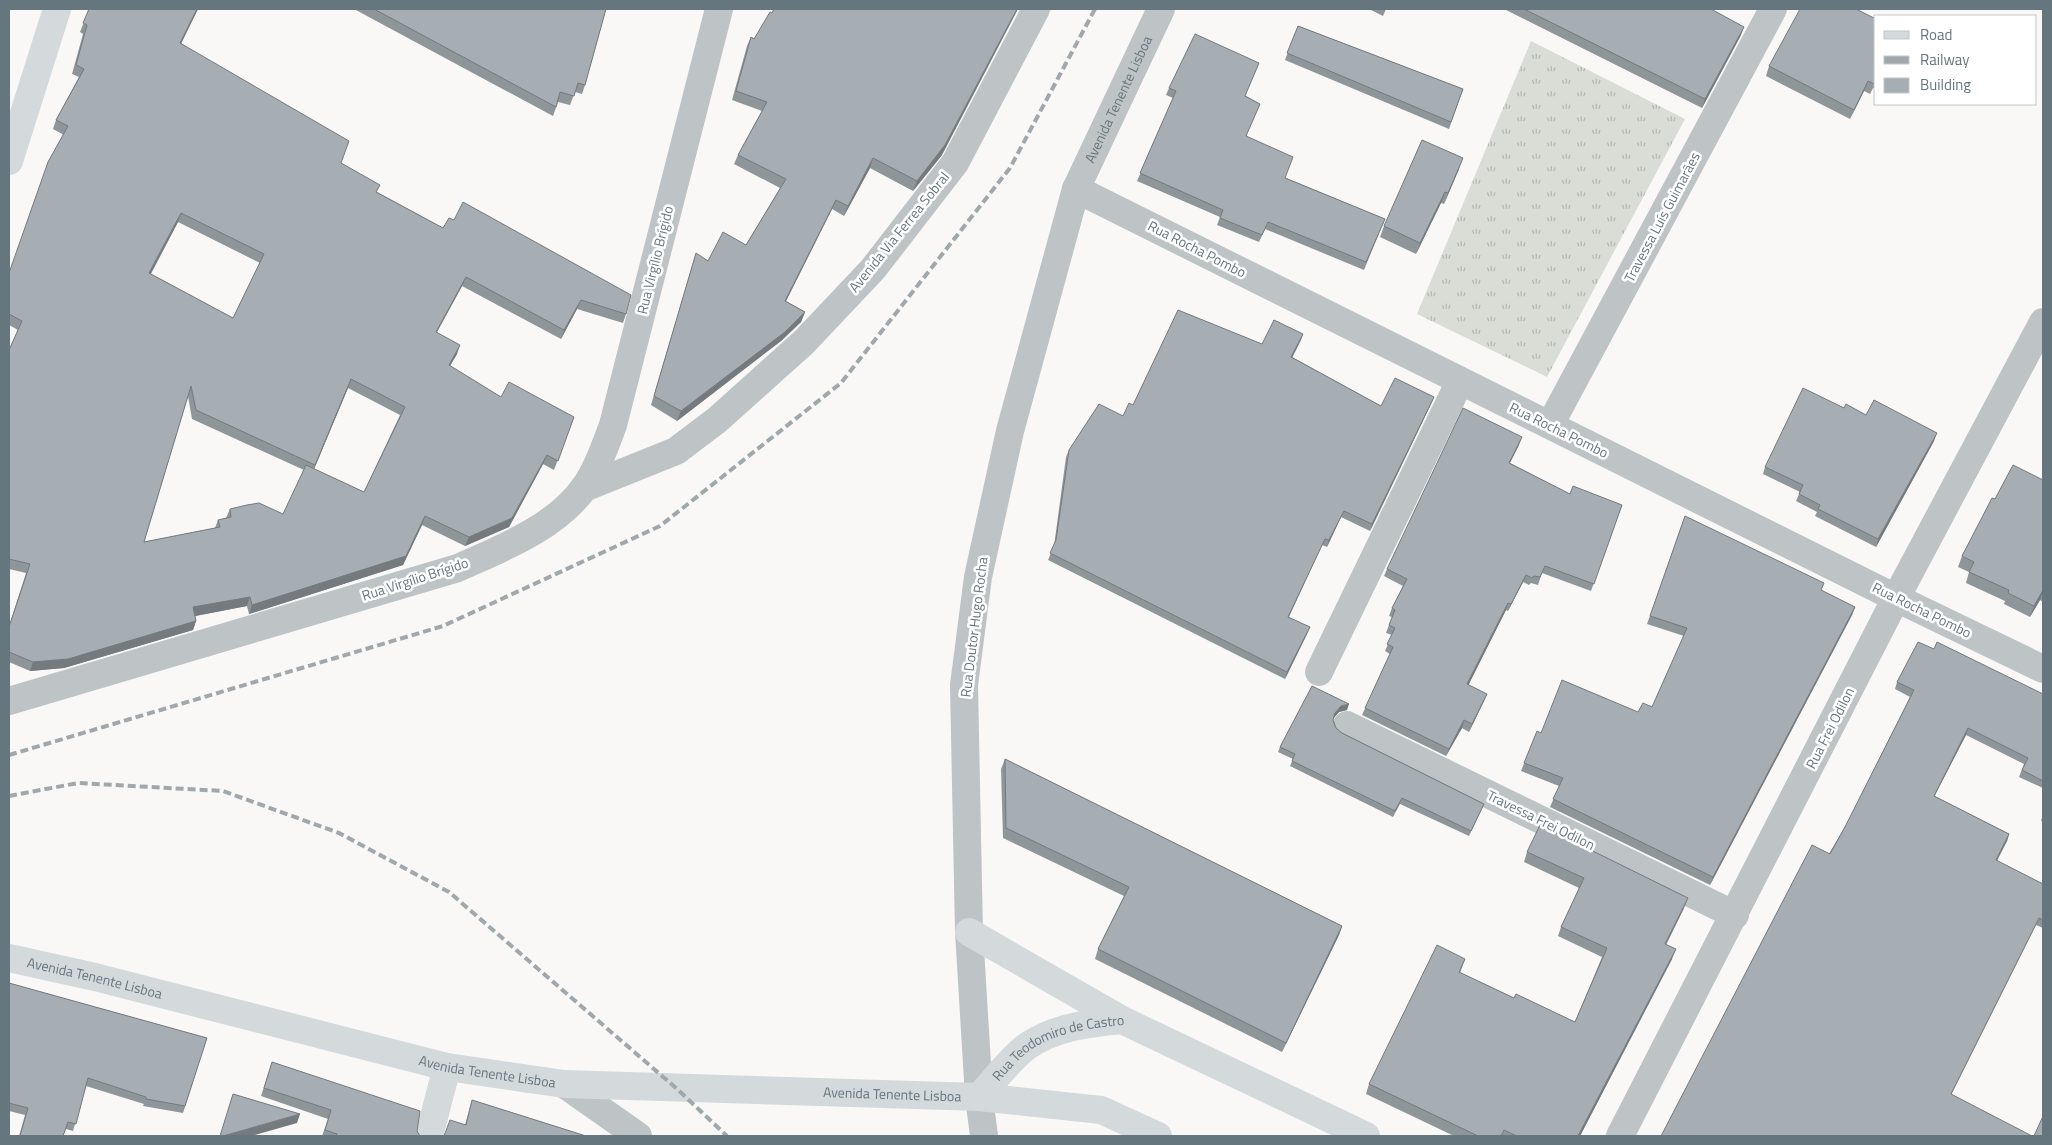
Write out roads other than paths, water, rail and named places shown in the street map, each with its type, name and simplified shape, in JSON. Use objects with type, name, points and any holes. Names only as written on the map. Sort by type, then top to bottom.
[{"type":"street","points":[[9,161],[57,9]]},
{"type":"street","name":"Rua Virgílio Brígido","points":[[9,701],[458,568],[503,547],[554,518],[584,488],[600,457],[613,425],[719,9]]},
{"type":"street","name":"Avenida Via Ferrea Sobral","points":[[584,488],[676,451],[717,420],[804,342],[873,269],[955,164],[1036,9]]},
{"type":"street","name":"Avenida Tenente Lisboa","points":[[1076,189],[1161,9]]},
{"type":"street","name":"Travessa Luís Guimarães","points":[[1550,425],[1773,9]]},
{"type":"street","name":"Rua Rocha Pombo","points":[[1076,189],[1460,382],[2043,669]]},
{"type":"street","name":"Rua Doutor Hugo Rocha","points":[[984,1136],[979,1097],[969,932],[964,685],[978,577],[1010,431],[1076,189]]},
{"type":"street","name":"Rua Frei Odilon","points":[[1620,1136],[1896,598],[2043,322]]},
{"type":"street","points":[[1319,672],[1460,382]]},
{"type":"street","name":"Travessa Frei Odilon","points":[[1347,725],[1735,915]]},
{"type":"street","points":[[969,932],[1122,1020]]},
{"type":"street","name":"Avenida Tenente Lisboa","points":[[9,958],[95,977],[447,1067],[564,1084],[979,1097]]},
{"type":"street","name":"Rua Teodomiro de Castro","points":[[979,1097],[1026,1047],[1056,1032],[1085,1024],[1122,1020],[1366,1136]]},
{"type":"street","points":[[429,1136],[447,1067]]},
{"type":"street","points":[[564,1084],[638,1136]]},
{"type":"street","name":"Rua Teodomiro de Castro","points":[[979,1097],[1101,1110],[1158,1136]]},
{"type":"railway","points":[[9,755],[443,626],[660,526],[841,383],[1010,168],[1095,9]]},
{"type":"railway","points":[[9,796],[78,783],[223,791],[339,833],[449,892],[676,1088],[727,1136]]}]
